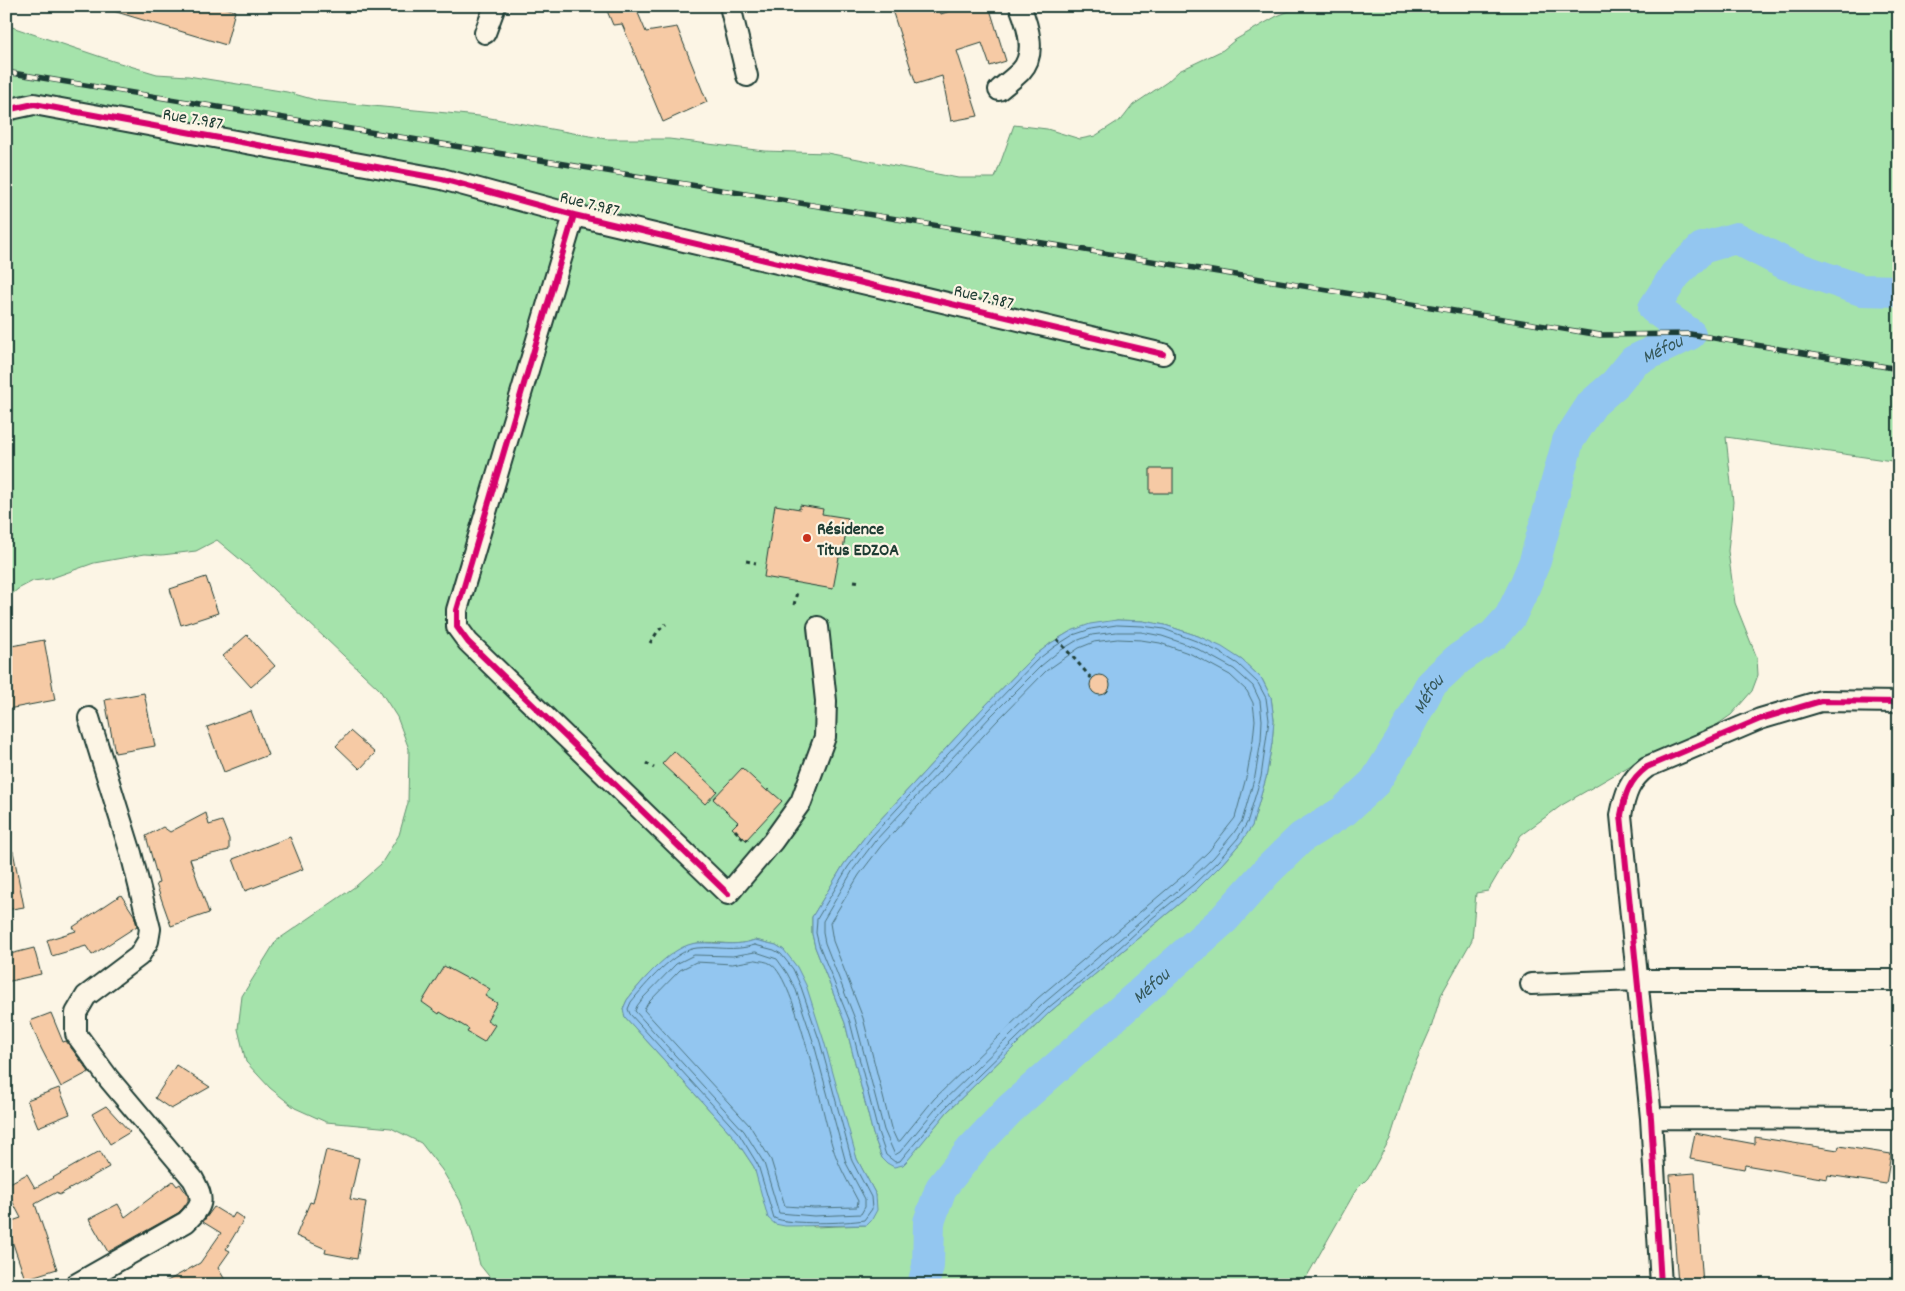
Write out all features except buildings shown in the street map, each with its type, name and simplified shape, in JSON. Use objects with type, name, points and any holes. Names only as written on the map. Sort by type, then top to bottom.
[{"type":"street","points":[[485,33],[495,6]]},
{"type":"street","points":[[730,6],[747,76]]},
{"type":"street","points":[[999,90],[1022,70],[1030,54],[1029,35],[1020,6]]},
{"type":"street","name":"Rue 7.987","points":[[6,110],[34,104],[442,179],[574,215],[1163,354]]},
{"type":"street","points":[[574,215],[457,610],[458,627],[468,642],[728,894],[773,841],[801,802],[825,737],[826,701],[818,627]]},
{"type":"street","points":[[1661,1285],[1651,1118],[1621,815],[1624,798],[1635,775],[1647,767],[1760,719],[1821,701],[1899,702]]},
{"type":"street","points":[[75,1285],[186,1222],[198,1210],[201,1194],[193,1179],[110,1079],[76,1034],[76,1013],[86,996],[139,956],[148,940],[150,929],[131,853],[89,718]]},
{"type":"street","points":[[1531,984],[1637,980],[1899,980]]},
{"type":"street","points":[[1651,1118],[1899,1119]]},
{"type":"path","points":[[746,561],[756,563]]},
{"type":"path","points":[[854,581],[861,582]]},
{"type":"path","points":[[794,606],[797,592]]},
{"type":"path","points":[[650,643],[658,631],[666,624]]},
{"type":"path","points":[[1057,639],[1092,678]]},
{"type":"path","points":[[646,763],[654,768]]},
{"type":"path","points":[[735,830],[745,842],[748,839]]},
{"type":"green space","points":[[1302,6],[1899,6],[1899,462],[1726,437],[1733,502],[1728,551],[1735,603],[1757,658],[1758,675],[1752,691],[1731,715],[1705,733],[1664,753],[1633,764],[1562,805],[1521,835],[1488,891],[1476,893],[1472,940],[1441,995],[1431,1028],[1411,1073],[1390,1139],[1368,1178],[1356,1190],[1302,1285],[496,1285],[480,1265],[472,1232],[460,1200],[442,1170],[421,1143],[391,1128],[326,1122],[295,1108],[270,1088],[246,1062],[238,1029],[242,996],[276,941],[356,886],[381,864],[399,835],[408,803],[409,749],[397,717],[379,689],[254,571],[217,540],[196,551],[162,555],[145,554],[94,563],[49,579],[33,581],[18,589],[6,599],[6,25],[157,74],[188,76],[287,92],[319,101],[479,116],[606,139],[669,139],[764,151],[827,153],[958,178],[995,178],[1014,125],[1047,129],[1080,139],[1095,136],[1123,118],[1133,105],[1167,82],[1179,71],[1223,50],[1235,40],[1277,16]],"holes":[[[1117,620],[1143,621],[1165,625],[1198,636],[1242,660],[1262,679],[1271,697],[1274,720],[1266,778],[1252,826],[1222,864],[1198,888],[1051,1011],[947,1112],[903,1165],[882,1158],[873,1134],[845,1023],[815,947],[812,934],[812,917],[844,864],[867,834],[983,708],[1033,657],[1071,631]],[[755,940],[776,945],[784,950],[857,1159],[876,1195],[867,1225],[814,1227],[761,1187],[754,1167],[734,1137],[625,1017],[623,1009],[633,992],[658,965],[678,950],[698,943],[732,944]]]},
{"type":"water","points":[[1117,620],[1143,621],[1165,625],[1198,636],[1222,647],[1242,660],[1262,679],[1271,697],[1274,720],[1266,778],[1252,826],[1222,864],[1198,888],[1051,1011],[947,1112],[903,1165],[894,1167],[882,1158],[873,1134],[845,1023],[815,947],[812,934],[812,917],[844,864],[867,834],[983,708],[1033,657],[1071,631],[1090,624]]},
{"type":"water","points":[[755,940],[776,945],[784,950],[797,967],[806,985],[824,1041],[857,1159],[876,1195],[877,1210],[867,1225],[785,1226],[775,1224],[768,1218],[754,1167],[734,1137],[625,1017],[623,1009],[627,1000],[658,965],[678,950],[698,943],[733,944]]},
{"type":"pier","points":[[1100,675],[1107,678],[1110,685],[1107,692],[1100,695],[1093,692],[1090,685],[1093,678]]},
{"type":"waterway","name":"Méfou","points":[[923,1285],[928,1266],[929,1222],[941,1188],[972,1149],[1010,1109],[1224,919],[1267,871],[1302,837],[1344,811],[1375,782],[1400,742],[1431,684],[1458,659],[1494,635],[1510,617],[1535,561],[1568,441],[1592,404],[1616,383],[1634,361],[1690,334],[1654,308],[1675,275],[1702,248],[1736,238],[1786,264],[1861,290],[1899,291]]},
{"type":"railway","points":[[6,72],[1600,335],[1690,334],[1899,369]]},
{"type":"cycle path","points":[[6,110],[34,104],[442,179],[574,215],[1163,354]]},
{"type":"cycle path","points":[[574,215],[457,610],[457,627],[468,642],[728,894]]},
{"type":"cycle path","points":[[1661,1285],[1651,1118],[1621,815],[1626,794],[1636,777],[1647,767],[1760,719],[1821,701],[1899,702]]},
{"type":"place","name":"Résidence Titus EDZOA","points":[[807,538]]}]
